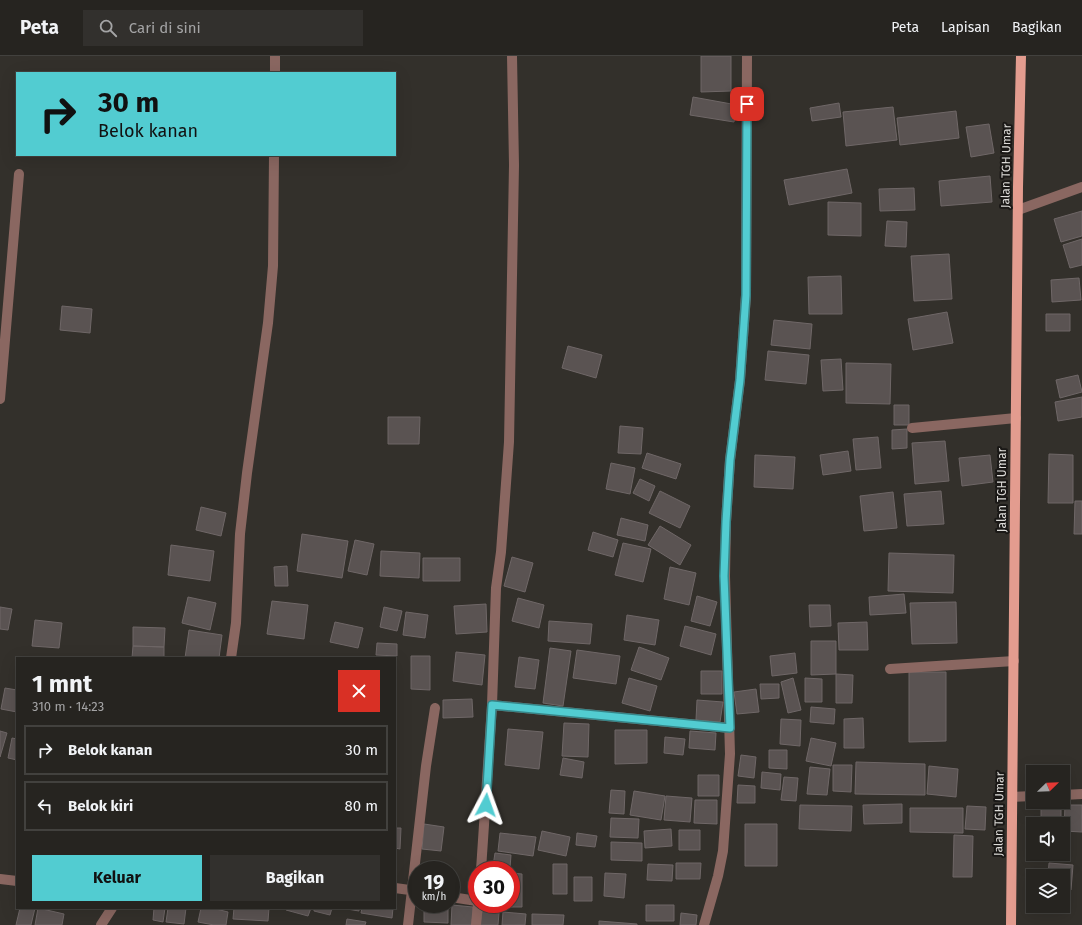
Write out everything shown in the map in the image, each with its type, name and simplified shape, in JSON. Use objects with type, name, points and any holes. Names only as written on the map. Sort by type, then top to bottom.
[{"type":"main road","name":"Jalan TGH Umar","points":[[1011,925],[1018,210],[1021,56]]},
{"type":"street","points":[[275,56],[275,72]]},
{"type":"street","points":[[482,861],[492,705],[496,588],[501,552],[509,442],[514,165],[512,56]]},
{"type":"street","points":[[704,925],[718,876],[723,851],[730,754],[724,576],[730,460],[741,372],[746,295],[747,56]]},
{"type":"street","points":[[231,657],[236,623],[240,534],[268,323],[273,266],[274,156]]},
{"type":"street","points":[[0,399],[18,174]]},
{"type":"street","points":[[1018,210],[1082,187]]},
{"type":"street","points":[[912,428],[1016,418]]},
{"type":"street","points":[[890,669],[1014,661]]},
{"type":"street","points":[[492,705],[730,728]]},
{"type":"street","points":[[418,861],[426,766],[435,708]]},
{"type":"street","points":[[1070,795],[1082,794]]},
{"type":"street","points":[[1013,797],[1026,796]]},
{"type":"street","points":[[0,879],[16,881]]},
{"type":"street","points":[[396,888],[408,889]]},
{"type":"street","points":[[101,925],[111,909]]},
{"type":"street","points":[[408,925],[410,913]]},
{"type":"street","points":[[476,925],[477,913]]},
{"type":"building","points":[[701,56],[731,56],[731,91],[701,92]]},
{"type":"building","points":[[693,97],[737,105],[734,122],[690,115]]},
{"type":"building","points":[[839,103],[841,117],[812,121],[810,108]]},
{"type":"building","points":[[893,107],[897,140],[846,146],[843,112]]},
{"type":"building","points":[[956,111],[959,138],[900,145],[897,118]]},
{"type":"building","points":[[989,124],[994,153],[971,157],[966,127]]},
{"type":"building","points":[[847,169],[852,193],[789,205],[784,180]]},
{"type":"building","points":[[990,176],[992,202],[941,206],[939,181]]},
{"type":"building","points":[[914,188],[915,210],[880,211],[879,189]]},
{"type":"building","points":[[828,202],[861,203],[861,236],[828,235]]},
{"type":"building","points":[[1082,211],[1082,236],[1061,242],[1054,219]]},
{"type":"building","points":[[887,221],[907,222],[906,247],[885,246]]},
{"type":"building","points":[[1082,239],[1082,265],[1070,268],[1063,245]]},
{"type":"building","points":[[949,254],[952,299],[914,301],[911,256]]},
{"type":"building","points":[[841,276],[842,314],[809,314],[808,277]]},
{"type":"building","points":[[1079,278],[1081,300],[1052,302],[1051,280]]},
{"type":"building","points":[[62,306],[92,309],[90,333],[60,330]]},
{"type":"building","points":[[947,312],[953,343],[913,350],[908,319]]},
{"type":"building","points":[[1046,314],[1070,314],[1070,331],[1046,331]]},
{"type":"building","points":[[774,320],[812,324],[810,349],[771,345]]},
{"type":"building","points":[[568,346],[602,355],[596,378],[562,368]]},
{"type":"building","points":[[768,351],[809,355],[806,384],[765,380]]},
{"type":"building","points":[[841,359],[843,390],[823,391],[821,360]]},
{"type":"building","points":[[846,363],[891,364],[890,404],[846,403]]},
{"type":"building","points":[[1078,375],[1082,392],[1060,398],[1056,380]]},
{"type":"building","points":[[1082,397],[1082,417],[1058,421],[1055,402]]},
{"type":"building","points":[[894,405],[909,405],[909,425],[894,425]]},
{"type":"building","points":[[388,417],[420,417],[419,444],[388,444]]},
{"type":"building","points":[[620,426],[643,428],[641,454],[618,453]]},
{"type":"building","points":[[907,429],[907,448],[892,449],[892,430]]},
{"type":"building","points":[[878,437],[881,468],[856,470],[853,439]]},
{"type":"building","points":[[945,441],[949,481],[915,484],[912,443]]},
{"type":"building","points":[[848,451],[851,471],[823,475],[820,455]]},
{"type":"building","points":[[647,453],[681,464],[676,479],[642,468]]},
{"type":"building","points":[[1049,454],[1073,455],[1073,503],[1048,503]]},
{"type":"building","points":[[755,455],[795,457],[793,489],[754,487]]},
{"type":"building","points":[[990,455],[993,482],[962,486],[959,458]]},
{"type":"building","points":[[611,463],[635,468],[630,494],[606,489]]},
{"type":"building","points":[[640,479],[655,486],[649,501],[633,493]]},
{"type":"building","points":[[660,491],[690,506],[680,528],[649,513]]},
{"type":"building","points":[[941,491],[944,524],[907,526],[904,494]]},
{"type":"building","points":[[893,492],[897,528],[864,531],[860,496]]},
{"type":"building","points":[[1075,501],[1082,501],[1082,534],[1074,534]]},
{"type":"building","points":[[201,507],[226,513],[221,536],[196,530]]},
{"type":"building","points":[[621,518],[648,525],[645,541],[617,535]]},
{"type":"building","points":[[660,526],[691,545],[680,565],[648,545]]},
{"type":"building","points":[[593,532],[618,540],[613,557],[588,550]]},
{"type":"building","points":[[302,534],[348,541],[342,578],[297,571]]},
{"type":"building","points":[[355,540],[374,544],[367,575],[348,571]]},
{"type":"building","points":[[623,543],[651,549],[643,582],[615,575]]},
{"type":"building","points":[[171,545],[214,551],[210,581],[168,575]]},
{"type":"building","points":[[381,551],[420,553],[419,578],[380,576]]},
{"type":"building","points":[[889,553],[954,555],[953,593],[888,591]]},
{"type":"building","points":[[512,557],[533,563],[525,592],[504,586]]},
{"type":"building","points":[[423,558],[460,558],[460,581],[423,581]]},
{"type":"building","points":[[287,566],[288,586],[275,586],[274,567]]},
{"type":"building","points":[[670,567],[696,573],[689,605],[664,599]]},
{"type":"building","points":[[904,594],[906,613],[870,615],[869,597]]},
{"type":"building","points":[[697,596],[717,602],[710,626],[691,621]]},
{"type":"building","points":[[188,597],[216,603],[210,630],[182,623]]},
{"type":"building","points":[[518,598],[544,605],[539,628],[512,621]]},
{"type":"building","points":[[272,601],[308,605],[304,639],[267,634]]},
{"type":"building","points":[[956,602],[957,643],[912,644],[910,603]]},
{"type":"building","points":[[486,604],[487,632],[456,634],[454,606]]},
{"type":"building","points":[[809,605],[830,605],[831,626],[810,627]]},
{"type":"building","points":[[0,607],[12,609],[8,630],[0,629]]},
{"type":"building","points":[[384,607],[402,611],[397,631],[380,627]]},
{"type":"building","points":[[406,612],[428,615],[425,638],[403,635]]},
{"type":"building","points":[[627,615],[659,620],[655,645],[624,640]]},
{"type":"building","points":[[35,620],[62,623],[59,648],[32,646]]},
{"type":"building","points":[[549,621],[592,624],[590,644],[548,641]]},
{"type":"building","points":[[335,622],[363,628],[358,648],[330,642]]},
{"type":"building","points":[[867,622],[868,650],[839,650],[838,623]]},
{"type":"building","points":[[685,626],[716,634],[711,655],[680,646]]},
{"type":"building","points":[[133,627],[165,628],[164,647],[133,646]]},
{"type":"building","points":[[189,630],[222,635],[219,657],[185,657]]},
{"type":"building","points":[[811,641],[836,641],[836,674],[811,675]]},
{"type":"building","points":[[377,643],[397,644],[397,656],[376,655]]},
{"type":"building","points":[[133,646],[164,647],[164,657],[132,657]]},
{"type":"building","points":[[639,647],[669,658],[661,680],[631,670]]},
{"type":"building","points":[[550,648],[571,651],[563,706],[543,703]]},
{"type":"building","points":[[577,650],[620,656],[616,684],[573,678]]},
{"type":"building","points":[[456,652],[485,655],[482,685],[453,681]]},
{"type":"building","points":[[795,653],[797,673],[772,676],[770,656]]},
{"type":"building","points":[[411,656],[430,656],[430,690],[411,689]]},
{"type":"building","points":[[519,657],[539,660],[535,689],[515,687]]},
{"type":"building","points":[[701,671],[722,671],[722,694],[701,694]]},
{"type":"building","points":[[909,672],[946,672],[946,741],[909,742]]},
{"type":"building","points":[[836,674],[853,675],[852,703],[836,703]]},
{"type":"building","points":[[629,678],[657,686],[650,711],[622,703]]},
{"type":"building","points":[[793,678],[801,710],[788,713],[781,682]]},
{"type":"building","points":[[805,678],[822,679],[822,702],[805,702]]},
{"type":"building","points":[[760,684],[779,684],[779,698],[761,699]]},
{"type":"building","points":[[5,688],[16,690],[16,712],[1,709]]},
{"type":"building","points":[[756,689],[759,712],[737,714],[734,692]]},
{"type":"building","points":[[472,699],[473,717],[443,718],[443,700]]},
{"type":"building","points":[[697,700],[723,702],[720,722],[696,720]]},
{"type":"building","points":[[811,707],[835,709],[834,724],[810,722]]},
{"type":"building","points":[[863,718],[864,748],[844,748],[844,719]]},
{"type":"building","points":[[781,719],[801,720],[800,746],[780,744]]},
{"type":"building","points":[[564,723],[589,724],[588,757],[562,756]]},
{"type":"building","points":[[508,729],[543,732],[539,769],[505,765]]},
{"type":"building","points":[[615,730],[647,730],[647,763],[615,764]]},
{"type":"building","points":[[0,731],[7,733],[0,757]]},
{"type":"building","points":[[690,731],[716,733],[715,750],[689,748]]},
{"type":"building","points":[[665,737],[685,739],[683,755],[664,753]]},
{"type":"building","points":[[12,738],[16,739],[16,760],[8,758]]},
{"type":"building","points":[[811,738],[836,743],[831,766],[806,761]]},
{"type":"building","points":[[769,750],[787,750],[787,769],[769,768]]},
{"type":"building","points":[[741,755],[756,757],[754,778],[738,776]]},
{"type":"building","points":[[563,758],[584,762],[582,778],[560,775]]},
{"type":"building","points":[[856,762],[925,764],[925,795],[855,794]]},
{"type":"building","points":[[833,765],[852,765],[851,792],[833,791]]},
{"type":"building","points":[[929,766],[958,769],[956,797],[927,794]]},
{"type":"building","points":[[810,767],[830,769],[827,795],[807,794]]},
{"type":"building","points":[[762,772],[781,774],[780,790],[761,788]]},
{"type":"building","points":[[698,775],[719,775],[719,796],[698,796]]},
{"type":"building","points":[[784,777],[798,778],[796,801],[781,800]]},
{"type":"building","points":[[738,785],[755,786],[755,803],[737,803]]},
{"type":"building","points":[[611,790],[625,791],[624,814],[609,813]]},
{"type":"building","points":[[634,791],[665,796],[661,820],[630,815]]},
{"type":"building","points":[[666,796],[692,798],[690,822],[664,820]]},
{"type":"building","points":[[695,800],[717,800],[717,824],[694,823]]},
{"type":"building","points":[[902,804],[902,823],[864,824],[863,805]]},
{"type":"building","points":[[800,805],[852,806],[851,831],[799,829]]},
{"type":"building","points":[[1070,805],[1082,805],[1082,832],[1070,831],[1070,817],[1065,817],[1065,809],[1070,809]]},
{"type":"building","points":[[967,806],[986,807],[985,830],[965,829]]},
{"type":"building","points":[[910,808],[963,808],[963,833],[910,832]]},
{"type":"building","points":[[1041,809],[1061,809],[1061,817],[1041,817]]},
{"type":"building","points":[[611,818],[639,819],[638,838],[610,837]]},
{"type":"building","points":[[424,824],[444,827],[441,851],[422,849]]},
{"type":"building","points":[[745,824],[777,824],[777,866],[745,866]]},
{"type":"building","points":[[396,828],[401,828],[400,849],[396,848]]},
{"type":"building","points":[[671,829],[672,846],[645,848],[644,831]]},
{"type":"building","points":[[679,830],[700,830],[700,850],[679,850]]},
{"type":"building","points":[[542,831],[570,837],[566,856],[538,850]]},
{"type":"building","points":[[500,833],[536,837],[533,856],[498,851]]},
{"type":"building","points":[[577,833],[597,836],[595,847],[576,845]]},
{"type":"building","points":[[954,835],[973,836],[972,877],[953,877]]},
{"type":"building","points":[[611,842],[642,843],[642,861],[611,860]]},
{"type":"building","points":[[495,853],[511,855],[511,861],[494,861]]},
{"type":"building","points":[[676,863],[701,863],[700,879],[676,879]]},
{"type":"building","points":[[1049,863],[1073,865],[1071,890],[1070,869],[1049,869]]},
{"type":"building","points":[[553,864],[567,864],[567,894],[553,894]]},
{"type":"building","points":[[648,864],[673,865],[672,881],[647,880]]},
{"type":"building","points":[[605,873],[626,874],[624,898],[604,896]]},
{"type":"building","points":[[520,874],[522,874],[522,907],[520,907]]},
{"type":"building","points":[[574,877],[592,877],[592,901],[574,901]]},
{"type":"building","points":[[646,905],[674,905],[674,921],[646,921]]},
{"type":"building","points":[[460,906],[468,907],[468,913],[473,913],[472,925],[451,925],[452,913],[460,913]]},
{"type":"building","points":[[20,909],[35,909],[31,925],[16,925]]},
{"type":"building","points":[[38,909],[64,914],[62,925],[35,925]]},
{"type":"building","points":[[154,909],[165,909],[163,922],[153,920]]},
{"type":"building","points":[[168,909],[186,909],[184,924],[166,922]]},
{"type":"building","points":[[201,909],[216,909],[228,912],[226,925],[214,925],[198,922]]},
{"type":"building","points":[[234,909],[269,909],[268,921],[233,919]]},
{"type":"building","points":[[286,909],[311,909],[308,916]]},
{"type":"building","points":[[314,909],[332,909],[330,915],[314,911]]},
{"type":"building","points":[[347,909],[359,909],[359,911]]},
{"type":"building","points":[[362,909],[393,909],[392,918],[361,913]]},
{"type":"building","points":[[424,913],[448,913],[448,923],[424,922]]},
{"type":"building","points":[[482,913],[499,913],[498,925],[480,925]]},
{"type":"building","points":[[503,913],[526,914],[525,925],[502,925]]},
{"type":"building","points":[[681,913],[697,915],[696,925],[680,925]]},
{"type":"building","points":[[532,914],[564,915],[563,925],[532,925]]},
{"type":"building","points":[[347,919],[366,922],[365,925],[346,925]]},
{"type":"building","points":[[599,921],[637,924],[637,925],[599,925]]},
{"type":"route","points":[[486,805],[492,705],[730,728],[724,576],[730,460],[740,380],[746,295],[747,104]]}]
